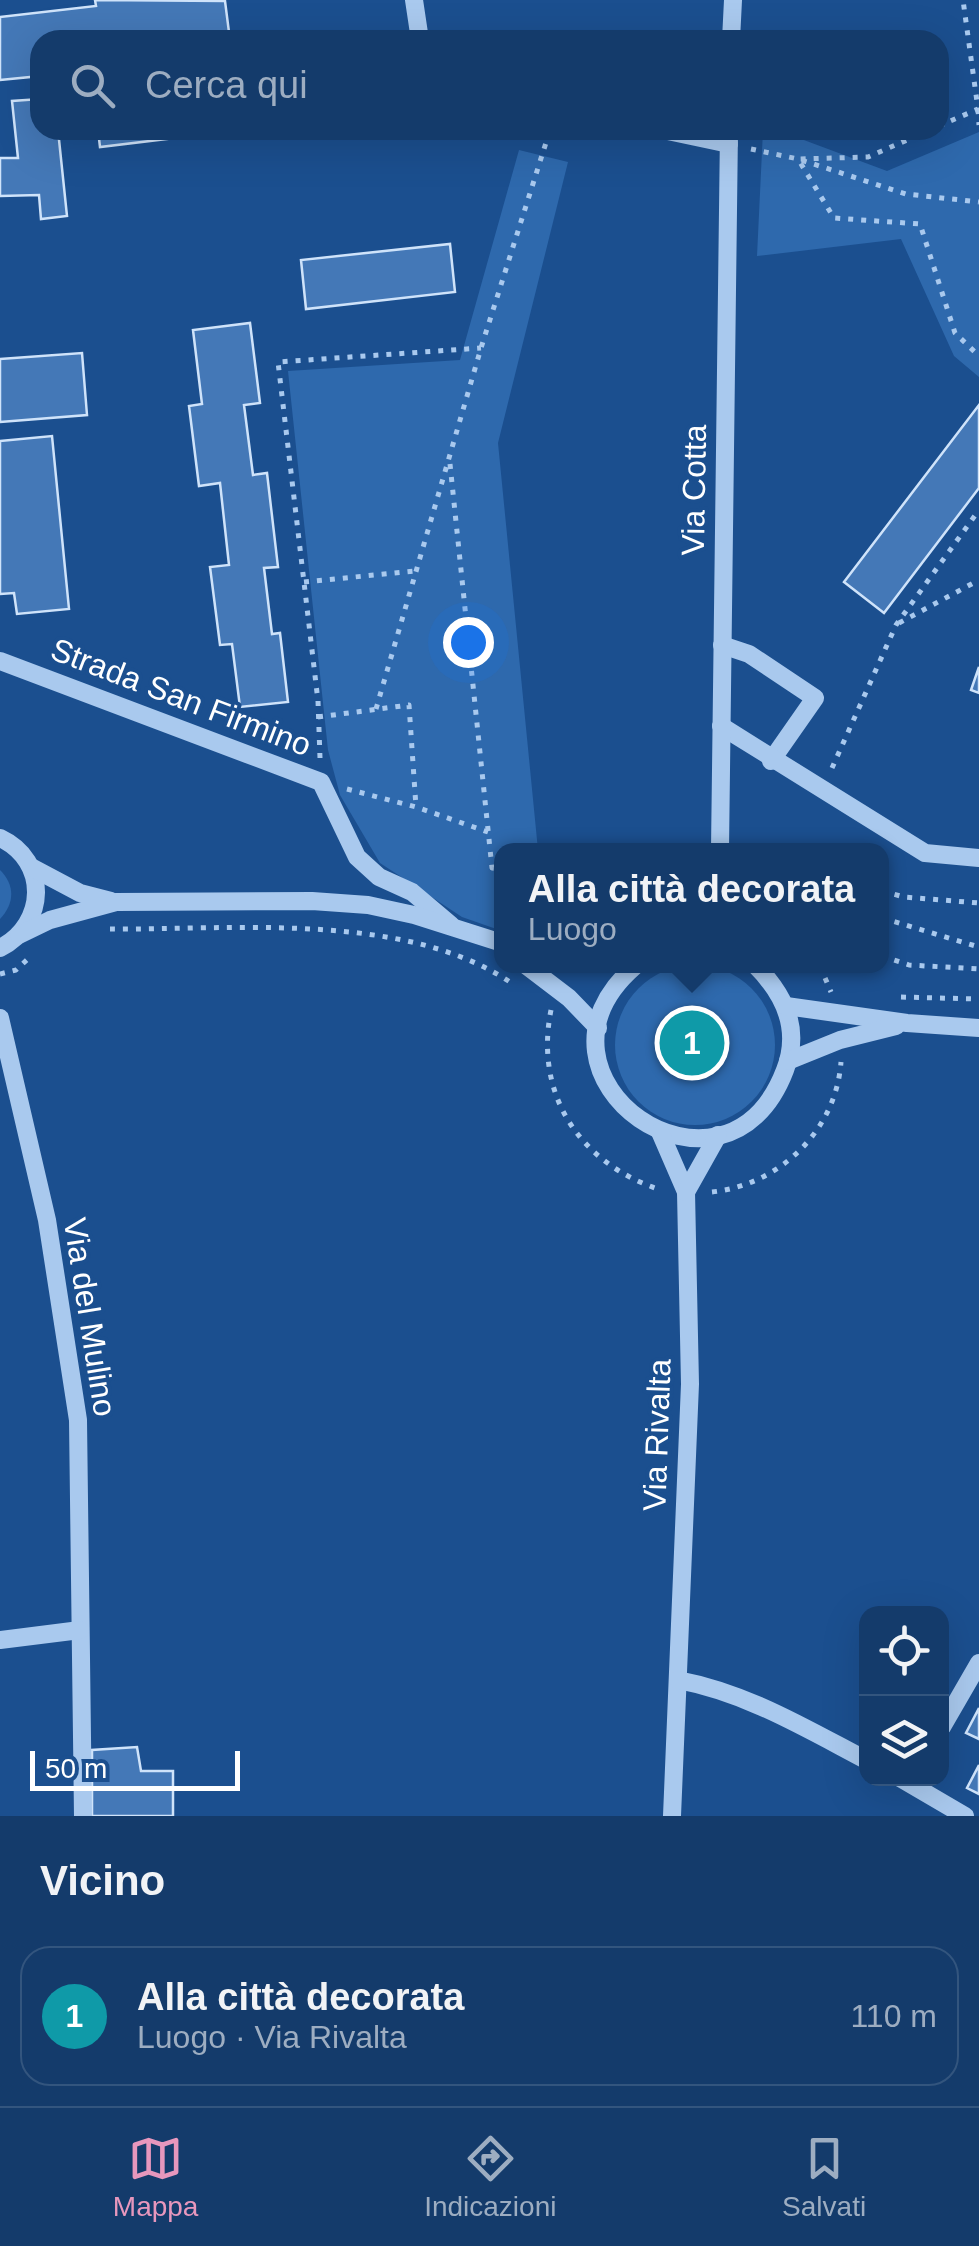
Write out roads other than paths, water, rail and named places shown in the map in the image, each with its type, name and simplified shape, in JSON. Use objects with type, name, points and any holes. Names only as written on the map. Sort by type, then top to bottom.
[{"type":"street","points":[[414,0],[418,30]]},
{"type":"street","points":[[732,0],[732,30]]},
{"type":"street","name":"Via Cotta","points":[[720,843],[729,140]]},
{"type":"street","points":[[722,646],[748,654],[815,698],[772,760]]},
{"type":"street","name":"Strada San Firmino","points":[[0,661],[321,782],[357,856],[379,878],[412,892],[450,925]]},
{"type":"street","points":[[721,726],[925,854],[979,858]]},
{"type":"street","points":[[0,838],[21,852],[37,885],[36,906],[19,935]]},
{"type":"street","points":[[31,867],[80,893],[116,902]]},
{"type":"street","points":[[0,948],[19,935],[76,911],[116,902],[312,901],[368,905],[450,925],[494,941]]},
{"type":"street","points":[[535,973],[569,998],[598,1028]]},
{"type":"street","points":[[626,973],[606,1001],[598,1028],[598,1059],[609,1089],[628,1113],[660,1132],[693,1138],[718,1135],[741,1126],[761,1112],[778,1089],[788,1062],[790,1030],[786,1006],[776,986],[763,973]]},
{"type":"street","points":[[786,1006],[907,1024],[979,1028]]},
{"type":"street","name":"Via del Mulino","points":[[0,1018],[46,1220],[78,1420],[83,1816]]},
{"type":"street","points":[[788,1062],[840,1040],[907,1024]]},
{"type":"street","name":"Via Rivalta","points":[[660,1132],[686,1192],[690,1384],[672,1816]]},
{"type":"street","points":[[686,1192],[718,1135]]},
{"type":"street","points":[[0,1640],[80,1630]]},
{"type":"street","points":[[949,1715],[979,1664]]},
{"type":"street","points":[[678,1680],[715,1687],[757,1702],[859,1756]]},
{"type":"street","points":[[914,1786],[965,1816]]},
{"type":"place","name":"Alla città decorata","points":[[692,1043]]}]
